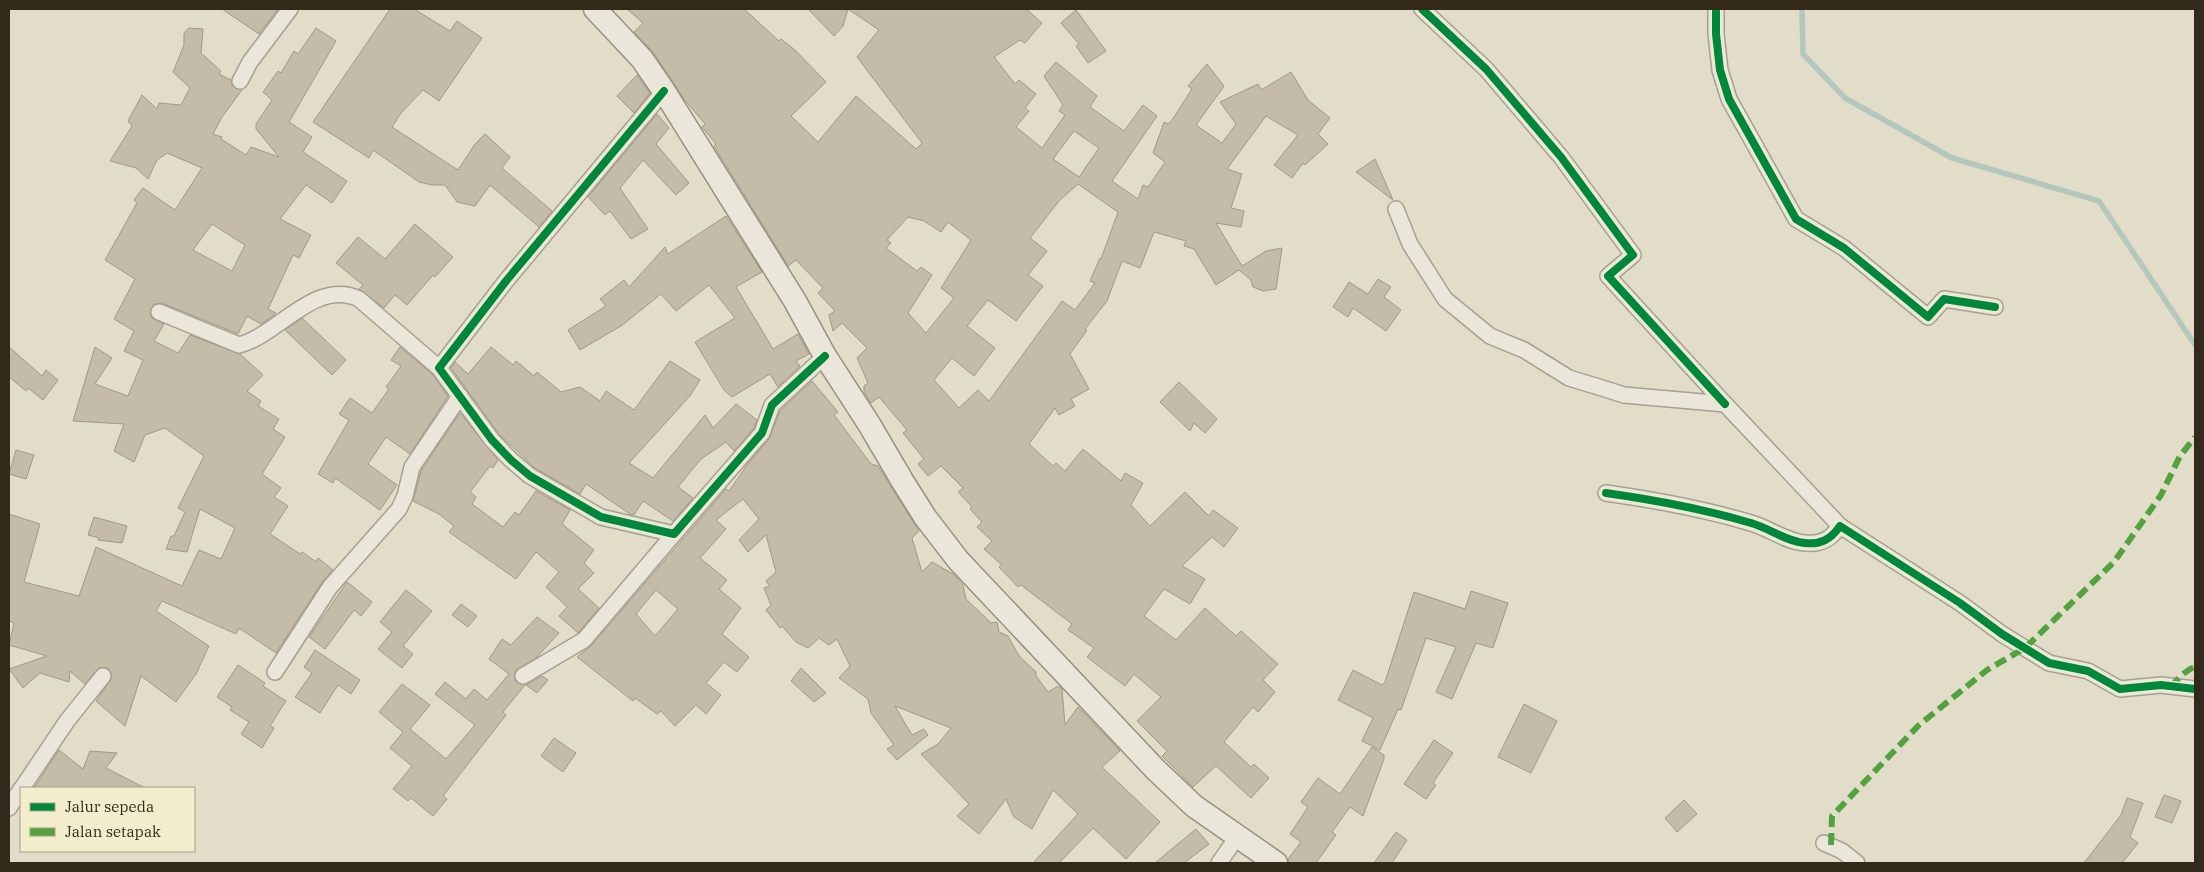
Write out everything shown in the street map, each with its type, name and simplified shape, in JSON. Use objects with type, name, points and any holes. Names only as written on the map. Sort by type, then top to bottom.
[{"type":"main road","points":[[595,9],[642,59],[664,91],[795,301],[825,356],[925,517],[958,560],[1156,770],[1194,806],[1276,863]]},
{"type":"street","points":[[240,81],[250,62],[290,9]]},
{"type":"street","points":[[1422,9],[1486,69],[1561,157],[1633,255],[1608,276],[1840,526],[1937,587],[2002,634],[2049,663],[2088,671],[2120,689],[2162,685],[2195,689]]},
{"type":"street","points":[[1716,9],[1716,34],[1720,70],[1729,99],[1796,219],[1844,248],[1928,317],[1944,299],[1995,307]]},
{"type":"street","points":[[439,368],[506,281],[664,91]]},
{"type":"street","points":[[1396,208],[1410,244],[1445,300],[1490,336],[1524,350],[1569,378],[1624,395],[1725,404]]},
{"type":"street","points":[[159,312],[239,345],[265,332],[289,315],[327,296],[345,294],[359,299],[439,368],[498,446],[530,476],[601,517],[674,534]]},
{"type":"street","points":[[523,676],[584,640],[762,432],[772,405],[825,356]]},
{"type":"street","points":[[275,672],[330,588],[399,509],[405,496],[412,467],[460,396]]},
{"type":"street","points":[[1606,493],[1653,499],[1753,523],[1803,543],[1818,543],[1827,540],[1840,526]]},
{"type":"street","points":[[23,787],[67,721],[103,676]]},
{"type":"street","points":[[9,808],[20,792]]},
{"type":"street","points":[[1219,863],[1237,836]]},
{"type":"street","points":[[1824,842],[1842,851],[1857,863]]},
{"type":"building","points":[[222,9],[278,9],[259,34]]},
{"type":"building","points":[[390,9],[414,9],[450,31],[457,21],[482,38],[439,101],[423,90],[401,113],[392,127],[458,170],[475,144],[485,134],[510,157],[502,168],[552,211],[539,227],[490,185],[475,206],[457,202],[445,185],[419,182],[373,150],[369,158],[313,122]]},
{"type":"building","points":[[627,9],[744,9],[779,41],[781,39],[795,50],[826,82],[791,116],[818,142],[856,96],[916,149],[922,143],[857,57],[879,30],[848,9],[1026,9],[1042,23],[1025,43],[1020,40],[994,57],[1015,84],[1019,80],[1036,94],[1025,108],[1029,111],[1016,127],[1042,148],[1065,115],[1059,111],[1063,105],[1044,76],[1056,62],[1097,96],[1090,107],[1124,131],[1143,105],[1157,116],[1112,181],[1138,199],[1143,185],[1148,187],[1165,162],[1153,153],[1164,122],[1168,124],[1172,120],[1192,89],[1188,86],[1207,64],[1224,86],[1196,125],[1222,143],[1236,124],[1220,102],[1258,84],[1261,90],[1291,72],[1308,100],[1330,118],[1318,134],[1328,144],[1305,165],[1303,163],[1292,178],[1274,165],[1298,135],[1266,116],[1227,169],[1242,174],[1231,208],[1244,211],[1241,227],[1216,223],[1242,266],[1266,251],[1282,248],[1276,289],[1263,291],[1253,287],[1251,280],[1239,270],[1216,285],[1194,249],[1184,246],[1186,241],[1154,232],[1140,268],[1122,261],[1107,301],[1085,329],[1087,330],[1070,354],[1089,389],[1071,399],[1075,406],[1059,415],[1055,408],[1029,444],[1053,466],[1056,463],[1065,471],[1083,449],[1121,481],[1125,473],[1143,483],[1131,505],[1150,526],[1185,492],[1209,516],[1213,510],[1238,528],[1224,547],[1212,537],[1182,566],[1205,579],[1190,604],[1164,589],[1144,616],[1176,640],[1205,608],[1236,636],[1241,631],[1278,664],[1263,680],[1275,692],[1258,712],[1253,707],[1224,742],[1251,767],[1254,764],[1269,778],[1251,798],[1216,766],[1193,787],[1162,756],[1167,751],[1137,721],[1161,697],[1134,674],[1125,686],[1087,657],[1094,648],[1068,630],[1072,624],[1021,585],[1018,587],[999,567],[1002,565],[984,549],[992,541],[977,527],[982,522],[970,509],[972,507],[958,492],[963,488],[941,466],[928,476],[918,464],[924,459],[903,433],[907,430],[879,397],[871,403],[864,392],[864,386],[868,383],[857,358],[867,348],[842,323],[833,331],[829,315],[835,311],[818,293],[823,288],[796,260],[788,266],[714,146],[716,144],[702,127],[705,124],[684,99],[653,52],[634,32],[643,23]],"holes":[[[1074,131],[1099,148],[1079,177],[1053,159]],[[1078,184],[1118,212],[1101,259],[1090,281],[1095,283],[1075,310],[1062,301],[989,401],[978,390],[959,408],[934,380],[952,358],[974,376],[995,348],[967,326],[988,300],[1016,321],[1043,286],[1028,275],[1047,251],[1030,238],[1059,201]],[[908,217],[924,221],[941,232],[948,222],[971,240],[941,288],[954,298],[926,333],[908,313],[932,275],[921,267],[917,271],[886,248],[891,243],[887,240]]]},
{"type":"building","points":[[808,9],[848,9],[843,26],[834,36]]},
{"type":"building","points":[[1076,10],[1106,51],[1088,63],[1076,46],[1079,44],[1061,23]]},
{"type":"building","points":[[189,28],[203,29],[201,53],[221,71],[219,74],[231,80],[232,86],[242,90],[222,117],[213,134],[222,137],[221,139],[246,155],[251,147],[279,157],[256,129],[256,124],[272,100],[263,92],[278,71],[281,73],[294,51],[298,54],[316,28],[336,41],[289,122],[312,137],[303,152],[347,181],[332,203],[306,185],[280,219],[311,235],[299,258],[293,255],[268,309],[276,313],[261,324],[247,316],[238,334],[162,303],[154,304],[150,313],[152,318],[164,324],[154,341],[178,353],[190,335],[240,354],[263,375],[247,391],[261,401],[258,406],[279,419],[273,429],[285,437],[262,474],[281,488],[274,497],[288,506],[270,534],[316,562],[318,558],[333,570],[322,582],[276,653],[239,628],[236,634],[162,601],[156,611],[209,646],[196,674],[176,702],[141,676],[125,726],[96,701],[112,678],[108,668],[99,668],[85,684],[70,671],[69,682],[40,673],[23,688],[9,669],[47,656],[9,645],[14,623],[9,621],[9,514],[40,524],[24,582],[79,596],[96,547],[182,586],[199,550],[221,559],[235,528],[200,509],[187,552],[166,549],[185,512],[178,508],[204,456],[165,428],[145,435],[134,462],[114,451],[124,424],[73,421],[95,347],[112,358],[95,384],[128,396],[143,360],[124,351],[134,331],[114,319],[135,279],[105,260],[137,203],[134,200],[143,188],[175,210],[202,168],[167,153],[157,160],[148,179],[136,168],[110,161],[132,126],[128,121],[142,95],[157,109],[159,103],[181,105],[190,88],[173,72],[184,45],[184,33]],"holes":[[[212,224],[245,245],[232,271],[193,250]]]},
{"type":"building","points":[[637,75],[650,93],[634,113],[617,96]]},
{"type":"building","points":[[657,114],[669,128],[656,144],[689,183],[676,195],[643,160],[620,188],[648,229],[631,239],[610,211],[605,215],[588,197]]},
{"type":"building","points":[[1375,159],[1393,200],[1356,172]]},
{"type":"building","points":[[726,216],[762,272],[736,287],[773,349],[798,334],[809,354],[796,361],[800,366],[778,387],[770,374],[732,397],[724,390],[695,342],[735,318],[709,285],[676,311],[661,294],[621,326],[580,350],[568,330],[606,306],[600,299],[624,280],[629,287],[665,247],[668,254]]},
{"type":"building","points":[[415,224],[453,257],[435,277],[433,275],[407,305],[395,295],[384,308],[359,289],[363,285],[336,263],[358,237],[385,259]]},
{"type":"building","points":[[1378,279],[1391,287],[1384,297],[1401,310],[1386,331],[1353,308],[1348,317],[1333,307],[1349,282],[1368,294]]},
{"type":"building","points":[[302,318],[346,360],[332,375],[285,330]]},
{"type":"building","points":[[9,347],[42,376],[46,370],[58,380],[43,400],[28,388],[26,391],[9,377]]},
{"type":"building","points":[[400,347],[432,374],[448,396],[410,454],[386,437],[368,464],[397,485],[380,510],[335,478],[333,483],[318,474],[349,420],[339,414],[350,398],[372,413],[389,389],[386,387],[401,366],[391,360]]},
{"type":"building","points":[[491,347],[513,365],[516,361],[534,376],[537,372],[561,392],[580,387],[600,401],[606,391],[634,410],[670,361],[700,380],[690,396],[629,463],[653,478],[705,415],[713,428],[736,404],[757,420],[754,428],[734,451],[726,442],[701,459],[678,487],[693,498],[673,521],[643,501],[634,515],[630,514],[586,484],[580,494],[535,468],[499,434],[451,368],[455,362],[468,374]]},
{"type":"building","points":[[812,381],[838,412],[834,415],[871,464],[878,466],[919,531],[912,538],[922,572],[932,562],[953,574],[963,585],[966,599],[991,623],[997,622],[999,632],[1008,636],[1019,656],[1036,672],[1036,676],[1048,692],[1058,686],[1062,689],[1065,725],[1078,707],[1120,751],[1102,767],[1160,822],[1126,859],[1093,828],[1059,863],[1033,863],[1078,814],[1053,790],[1032,829],[1014,817],[1006,799],[979,834],[957,816],[969,804],[921,754],[938,744],[951,728],[895,706],[912,735],[924,729],[928,735],[897,760],[887,749],[894,745],[871,713],[868,699],[839,678],[850,666],[837,639],[829,645],[819,638],[808,648],[796,642],[782,626],[780,628],[766,610],[771,605],[764,588],[770,586],[766,581],[776,572],[766,535],[748,552],[739,540],[759,519],[743,499],[716,520],[726,529],[700,558],[727,580],[719,589],[741,608],[722,634],[749,657],[737,672],[724,662],[706,683],[721,695],[706,714],[696,705],[675,726],[661,711],[657,714],[635,698],[633,701],[577,657],[591,646],[726,489],[729,491],[747,465],[769,439],[780,411]],"holes":[[[656,590],[678,609],[655,636],[636,614]]]},
{"type":"building","points":[[1179,382],[1217,419],[1205,433],[1194,423],[1190,431],[1160,402]]},
{"type":"building","points":[[460,413],[498,460],[493,468],[490,466],[470,492],[476,497],[472,504],[503,527],[515,512],[519,515],[536,491],[570,510],[562,524],[594,550],[584,563],[594,573],[578,589],[599,608],[578,633],[559,616],[567,607],[546,587],[559,572],[536,552],[516,579],[449,532],[454,526],[439,514],[413,501],[421,471]]},
{"type":"building","points":[[16,450],[34,455],[26,479],[9,474]]},
{"type":"building","points":[[94,517],[127,526],[122,543],[98,540],[99,538],[88,535]]},
{"type":"building","points":[[347,582],[372,602],[361,616],[354,610],[325,649],[309,637]]},
{"type":"building","points":[[406,590],[432,611],[403,646],[413,654],[402,668],[378,649],[392,632],[380,622]]},
{"type":"building","points":[[1471,591],[1508,603],[1493,648],[1476,643],[1452,699],[1436,692],[1456,647],[1426,638],[1401,710],[1398,709],[1380,750],[1362,741],[1373,718],[1338,700],[1353,670],[1382,685],[1385,682],[1414,592],[1465,609]]},
{"type":"building","points":[[461,604],[477,616],[468,627],[452,615]]},
{"type":"building","points":[[537,617],[559,633],[536,658],[515,671],[515,681],[525,685],[503,712],[506,715],[443,796],[447,799],[433,816],[411,798],[408,801],[393,789],[412,766],[390,748],[403,732],[379,712],[402,684],[430,705],[410,729],[446,759],[475,725],[435,694],[445,682],[466,699],[474,689],[487,700],[509,674],[489,659],[502,639],[511,645]]},
{"type":"building","points":[[315,650],[360,680],[351,694],[338,685],[320,713],[295,697],[312,673],[304,667]]},
{"type":"building","points":[[238,665],[265,683],[263,686],[286,701],[270,726],[274,728],[262,748],[241,734],[249,722],[230,710],[232,707],[217,697]]},
{"type":"building","points":[[801,668],[826,693],[814,702],[791,681]]},
{"type":"building","points":[[542,676],[548,680],[537,693],[526,685]]},
{"type":"building","points":[[1524,704],[1557,721],[1531,773],[1498,757]]},
{"type":"building","points":[[554,738],[576,753],[563,772],[541,756]]},
{"type":"building","points":[[1434,740],[1453,753],[1433,783],[1436,785],[1426,799],[1404,784]]},
{"type":"building","points":[[1372,747],[1384,755],[1384,759],[1363,816],[1350,807],[1332,832],[1336,835],[1316,863],[1289,863],[1288,859],[1301,842],[1290,834],[1308,807],[1301,802],[1318,778],[1340,794]]},
{"type":"building","points":[[59,750],[83,769],[90,751],[117,753],[106,768],[143,787],[35,787]]},
{"type":"building","points":[[2164,795],[2181,801],[2172,823],[2155,817]]},
{"type":"building","points":[[2127,798],[2143,803],[2130,837],[2138,843],[2122,863],[2084,863],[2121,815]]},
{"type":"building","points":[[1684,800],[1697,814],[1677,832],[1665,818]]},
{"type":"building","points":[[1196,829],[1209,844],[1184,863],[1155,863]]},
{"type":"building","points":[[1396,832],[1407,840],[1392,863],[1374,863]]},
{"type":"waterway","points":[[1802,9],[1803,54],[1845,98],[1952,158],[2099,201],[2195,345]]},
{"type":"marked path","points":[[1831,845],[1832,816],[1919,725],[1987,670],[2025,648],[2114,562],[2161,495],[2180,456],[2195,437]]},
{"type":"marked path","points":[[2170,686],[2188,670],[2195,667]]},
{"type":"cycle path","points":[[1422,9],[1486,69],[1561,157],[1633,255],[1608,276],[1725,404]]},
{"type":"cycle path","points":[[1716,9],[1716,34],[1720,70],[1729,99],[1796,219],[1844,248],[1928,317],[1944,299],[1995,307]]},
{"type":"cycle path","points":[[664,91],[506,281],[439,368],[492,440],[530,476],[601,517],[674,534],[762,433],[772,405],[825,356]]},
{"type":"cycle path","points":[[1606,493],[1715,513],[1758,525],[1798,542],[1821,542],[1829,538],[1840,526],[1960,603],[2002,634],[2049,663],[2088,671],[2120,689],[2161,685],[2195,689]]}]
